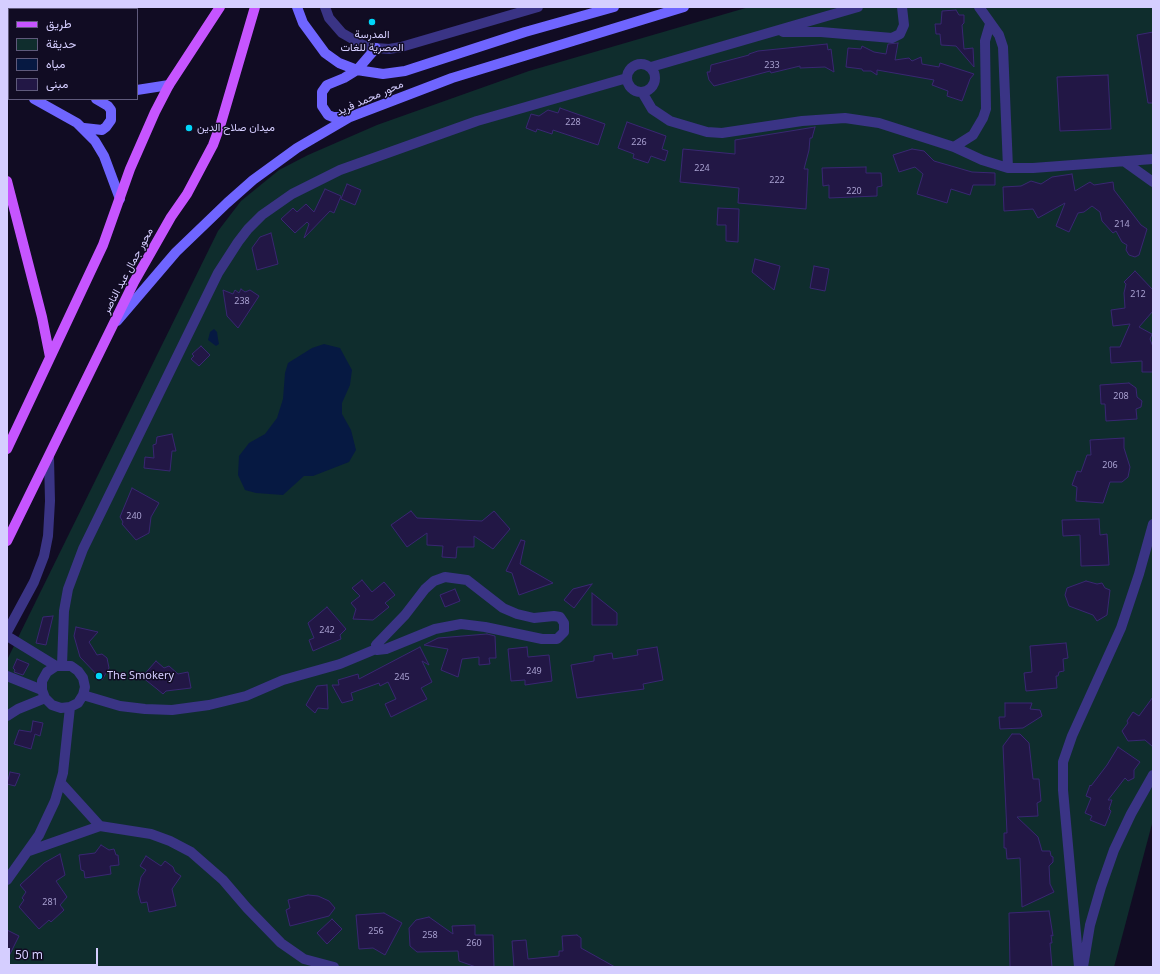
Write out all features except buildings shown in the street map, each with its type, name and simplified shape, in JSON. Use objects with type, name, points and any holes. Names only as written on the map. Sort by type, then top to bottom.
[{"type":"main road","points":[[7,449],[102,245],[144,135],[169,85],[220,7]]},
{"type":"main road","name":"محور جمال عبد الناصر","points":[[7,541],[134,282],[171,217],[187,194],[212,145],[221,124],[255,7]]},
{"type":"main road","name":"محور محمد فريد","points":[[297,7],[303,23],[325,53],[339,63],[357,70],[383,74],[405,71],[525,32],[614,7]]},
{"type":"main road","name":"محور محمد فريد","points":[[110,330],[176,252],[227,203],[253,180],[297,148],[350,117],[452,78],[684,7]]},
{"type":"main road","points":[[350,117],[333,117],[328,115],[322,106],[321,97],[327,85],[344,78],[357,70],[376,48]]},
{"type":"main road","points":[[138,90],[169,85]]},
{"type":"main road","points":[[36,100],[84,128],[95,141],[104,156],[120,199]]},
{"type":"main road","points":[[84,128],[102,130],[106,128],[111,120],[111,110],[108,106],[98,100]]},
{"type":"main road","points":[[7,182],[42,318],[50,357]]},
{"type":"street","points":[[325,7],[329,18],[342,33],[356,42],[376,48],[401,47],[538,7]]},
{"type":"street","points":[[652,67],[858,7]]},
{"type":"street","points":[[771,33],[821,32],[892,38],[900,34],[904,25],[902,7]]},
{"type":"street","points":[[979,7],[999,35],[1003,48],[1008,168]]},
{"type":"street","points":[[954,147],[973,135],[983,118],[986,104],[985,41],[990,24]]},
{"type":"street","points":[[636,64],[647,64],[652,67],[655,72],[655,83],[647,91],[642,92],[631,88],[627,78],[628,72],[636,64]]},
{"type":"street","points":[[59,665],[64,611],[68,589],[83,549],[218,273],[248,229],[262,215],[292,194],[340,170],[477,121],[627,78]]},
{"type":"street","points":[[642,92],[648,106],[670,121],[707,132],[722,133],[809,120],[845,118],[879,123],[954,147],[982,160],[1008,168],[1153,160]]},
{"type":"street","points":[[1125,162],[1153,182]]},
{"type":"street","points":[[7,632],[34,582],[44,556],[50,509],[49,458]]},
{"type":"street","points":[[1079,967],[1063,790],[1063,762],[1072,736],[1121,628],[1139,574],[1153,524]]},
{"type":"street","points":[[83,696],[120,706],[146,710],[172,710],[209,705],[246,696],[283,680],[340,664],[376,649],[381,651],[435,629],[461,624],[486,627],[531,637],[553,639],[562,635],[565,626],[563,620],[557,616],[534,618],[517,614],[503,608],[466,580],[445,577],[434,581],[425,589],[405,615],[376,645],[376,649]]},
{"type":"street","points":[[7,636],[59,665],[71,666],[78,671],[84,678],[85,687],[83,696],[78,703],[70,707],[61,708],[52,705],[44,694],[42,680],[48,672],[59,665]]},
{"type":"street","points":[[7,676],[44,694]]},
{"type":"street","points":[[7,716],[44,694]]},
{"type":"street","points":[[7,880],[30,851],[48,818],[61,783],[66,752],[70,707]]},
{"type":"street","points":[[1083,967],[1092,917],[1114,850],[1131,814],[1153,776]]},
{"type":"street","points":[[61,783],[100,826]]},
{"type":"street","points":[[30,851],[100,826],[151,834],[170,841],[191,852],[223,880],[281,944],[304,959],[334,967]]},
{"type":"green space","points":[[749,7],[1153,7],[1153,820],[1114,967],[7,967],[7,660],[218,231],[241,201],[279,170],[308,155],[377,125],[529,71]]},
{"type":"water","points":[[214,329],[217,332],[219,344],[216,346],[208,340],[210,332]]},
{"type":"water","points":[[324,344],[340,348],[352,370],[350,385],[342,403],[342,414],[351,430],[356,450],[349,462],[313,476],[304,476],[283,495],[256,493],[245,490],[238,475],[239,456],[249,443],[265,434],[277,418],[283,399],[285,373],[288,363],[312,348]]},
{"type":"place","name":"المدرسة المصرية للغات","points":[[372,22]]},
{"type":"place","name":"ميدان صلاح الدين","points":[[189,128]]},
{"type":"place","name":"The Smokery","points":[[99,676]]}]
